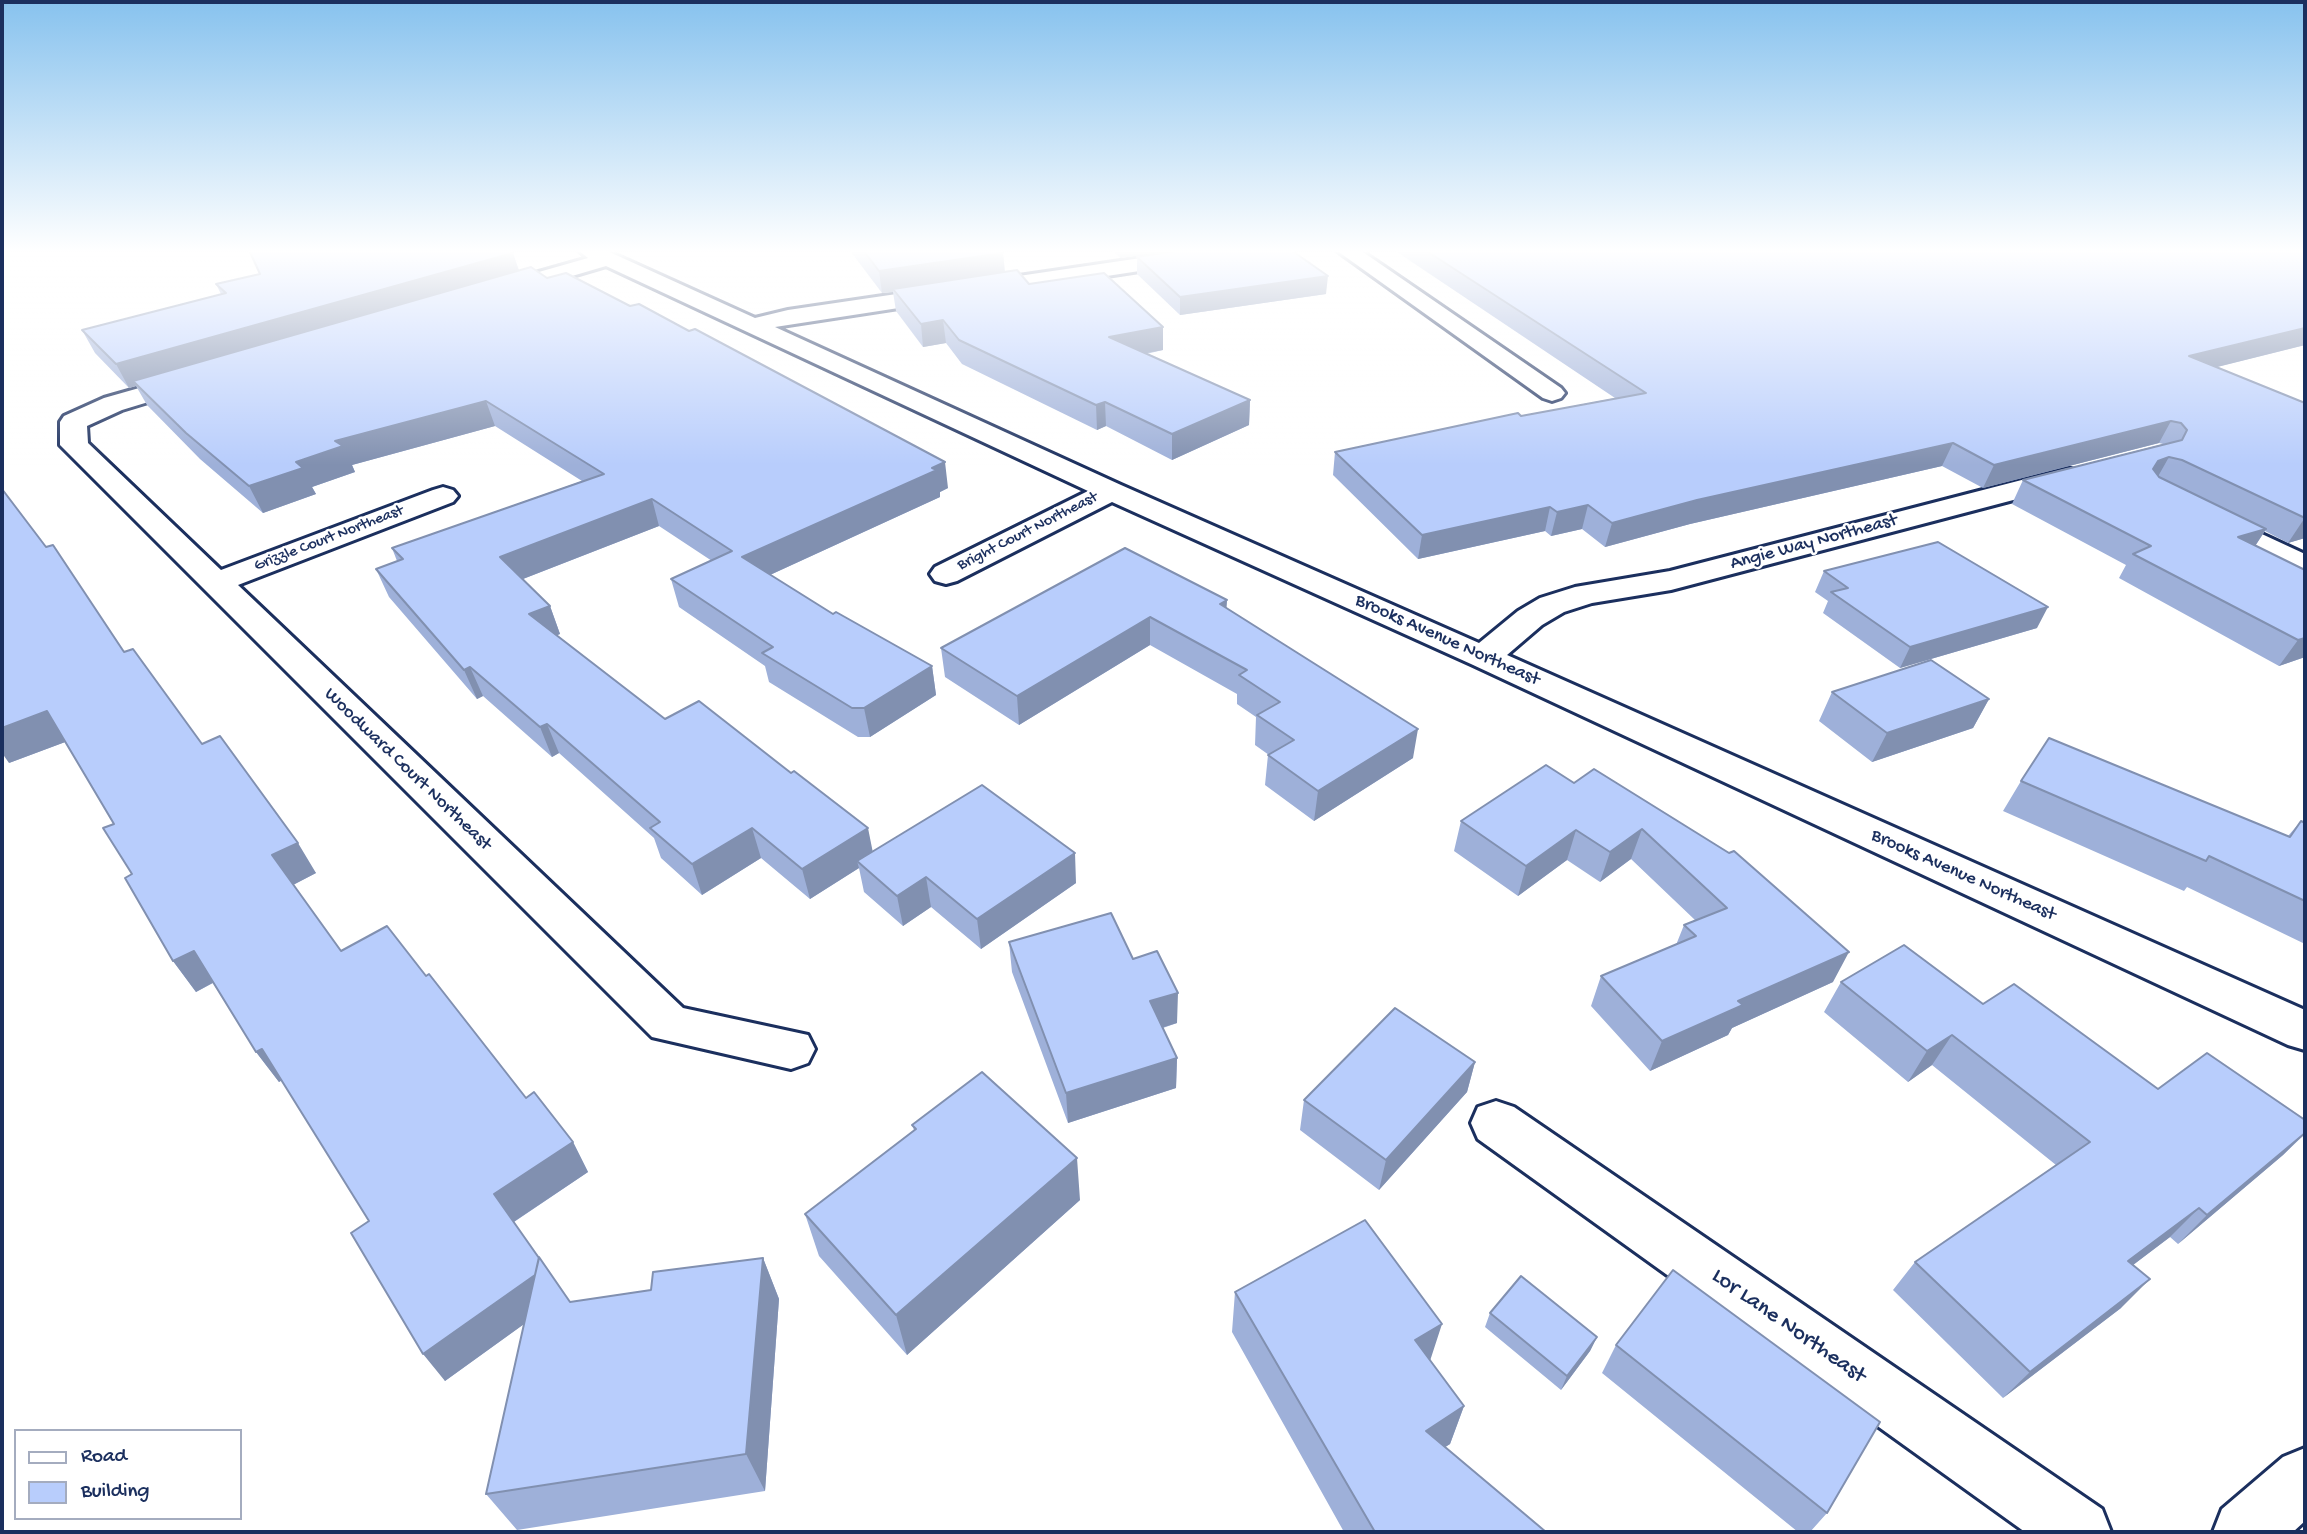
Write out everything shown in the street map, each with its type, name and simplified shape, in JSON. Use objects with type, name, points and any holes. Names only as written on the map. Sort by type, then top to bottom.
[{"type":"street","name":"Brooks Avenue Northeast","points":[[749,322],[1111,491],[1483,656],[2305,1031]]},
{"type":"street","points":[[757,325],[770,322]]},
{"type":"street","points":[[1449,322],[1552,393]]},
{"type":"street","name":"Woodward Court Northeast","points":[[219,372],[113,404],[73,422],[74,446],[669,1024],[791,1049]]},
{"type":"street","name":"Angie Way Northeast","points":[[1483,656],[1530,618],[1552,605],[1587,594],[1671,580],[2091,472]]},
{"type":"street","name":"Bright Court Northeast","points":[[946,574],[1111,491]]},
{"type":"street","name":"Grizzle Court Northeast","points":[[215,583],[443,496]]},
{"type":"street","points":[[2181,504],[2305,566]]},
{"type":"street","name":"Lor Lane Northeast","points":[[1496,1123],[2080,1532]]},
{"type":"street","points":[[2245,1532],[2305,1479]]},
{"type":"building","points":[[115,322],[268,322],[116,364],[82,330]]},
{"type":"building","points":[[340,322],[672,322],[689,331],[695,329],[945,462],[932,468],[937,470],[742,557],[833,614],[836,612],[932,666],[864,708],[852,708],[762,653],[773,647],[671,579],[732,551],[652,499],[500,557],[550,606],[529,614],[665,719],[699,701],[791,773],[794,771],[868,828],[802,869],[752,828],[692,864],[650,828],[660,822],[547,724],[540,727],[470,667],[464,670],[376,569],[403,559],[392,548],[604,474],[486,401],[335,441],[343,446],[296,462],[303,468],[249,486],[186,433],[133,381]]},
{"type":"building","points":[[944,322],[1157,322],[1163,327],[1109,337],[1250,400],[1172,434],[1105,402],[1096,405],[959,340]]},
{"type":"building","points":[[1536,322],[2305,322],[2305,328],[2189,356],[2305,403],[2305,518],[2182,460],[2169,457],[2158,461],[2153,469],[2159,477],[2266,529],[2238,537],[2305,570],[2305,638],[2298,640],[2133,554],[2151,546],[2023,480],[2182,440],[2187,430],[2181,423],[2171,421],[1994,465],[1953,443],[1697,500],[1612,523],[1588,505],[1557,512],[1550,507],[1422,535],[1335,452],[1518,413],[1521,416],[1646,393]]},
{"type":"building","points":[[2,489],[46,547],[53,545],[124,652],[133,649],[202,744],[220,736],[298,843],[272,855],[341,951],[387,926],[426,976],[429,974],[526,1098],[534,1092],[573,1142],[494,1194],[539,1258],[535,1275],[423,1354],[351,1233],[369,1221],[262,1049],[256,1052],[194,951],[173,961],[125,878],[132,874],[103,828],[114,824],[47,711],[2,728]]},
{"type":"building","points":[[1938,542],[2048,607],[1910,647],[1831,592],[1848,588],[1824,571]]},
{"type":"building","points":[[1125,548],[1227,600],[1220,604],[1418,729],[1318,791],[1268,755],[1294,740],[1257,715],[1280,702],[1239,675],[1247,670],[1150,617],[1017,696],[941,648]]},
{"type":"building","points":[[1931,660],[1989,699],[1887,733],[1832,692]]},
{"type":"building","points":[[2049,738],[2290,837],[2301,821],[2305,823],[2305,901],[2209,856],[2206,861],[2021,781]]},
{"type":"building","points":[[1546,765],[1574,783],[1594,769],[1729,853],[1734,851],[1849,952],[1738,1001],[1743,1005],[1662,1041],[1601,976],[1696,936],[1684,925],[1727,908],[1642,829],[1610,852],[1576,830],[1526,866],[1461,821]]},
{"type":"building","points":[[982,785],[1075,853],[977,919],[926,877],[897,896],[857,861]]},
{"type":"building","points":[[1111,913],[1133,959],[1157,951],[1178,993],[1150,1001],[1177,1058],[1066,1093],[1009,942]]},
{"type":"building","points":[[1904,945],[1983,1004],[2014,984],[2158,1089],[2207,1053],[2305,1120],[2305,1133],[2207,1215],[2199,1208],[2128,1261],[2150,1279],[2030,1372],[1915,1262],[2090,1142],[1952,1035],[1927,1051],[1841,982]]},
{"type":"building","points":[[1395,1008],[1475,1062],[1386,1160],[1304,1100]]},
{"type":"building","points":[[982,1072],[1077,1158],[896,1315],[805,1214],[916,1129],[912,1125]]},
{"type":"building","points":[[1365,1220],[1442,1324],[1415,1340],[1464,1406],[1426,1431],[1546,1532],[1375,1532],[1235,1292]]},
{"type":"building","points":[[539,1257],[570,1302],[651,1290],[653,1272],[763,1258],[746,1454],[486,1494]]},
{"type":"building","points":[[1673,1270],[1880,1422],[1827,1513],[1616,1345]]},
{"type":"building","points":[[1521,1276],[1597,1337],[1567,1376],[1490,1313]]}]
